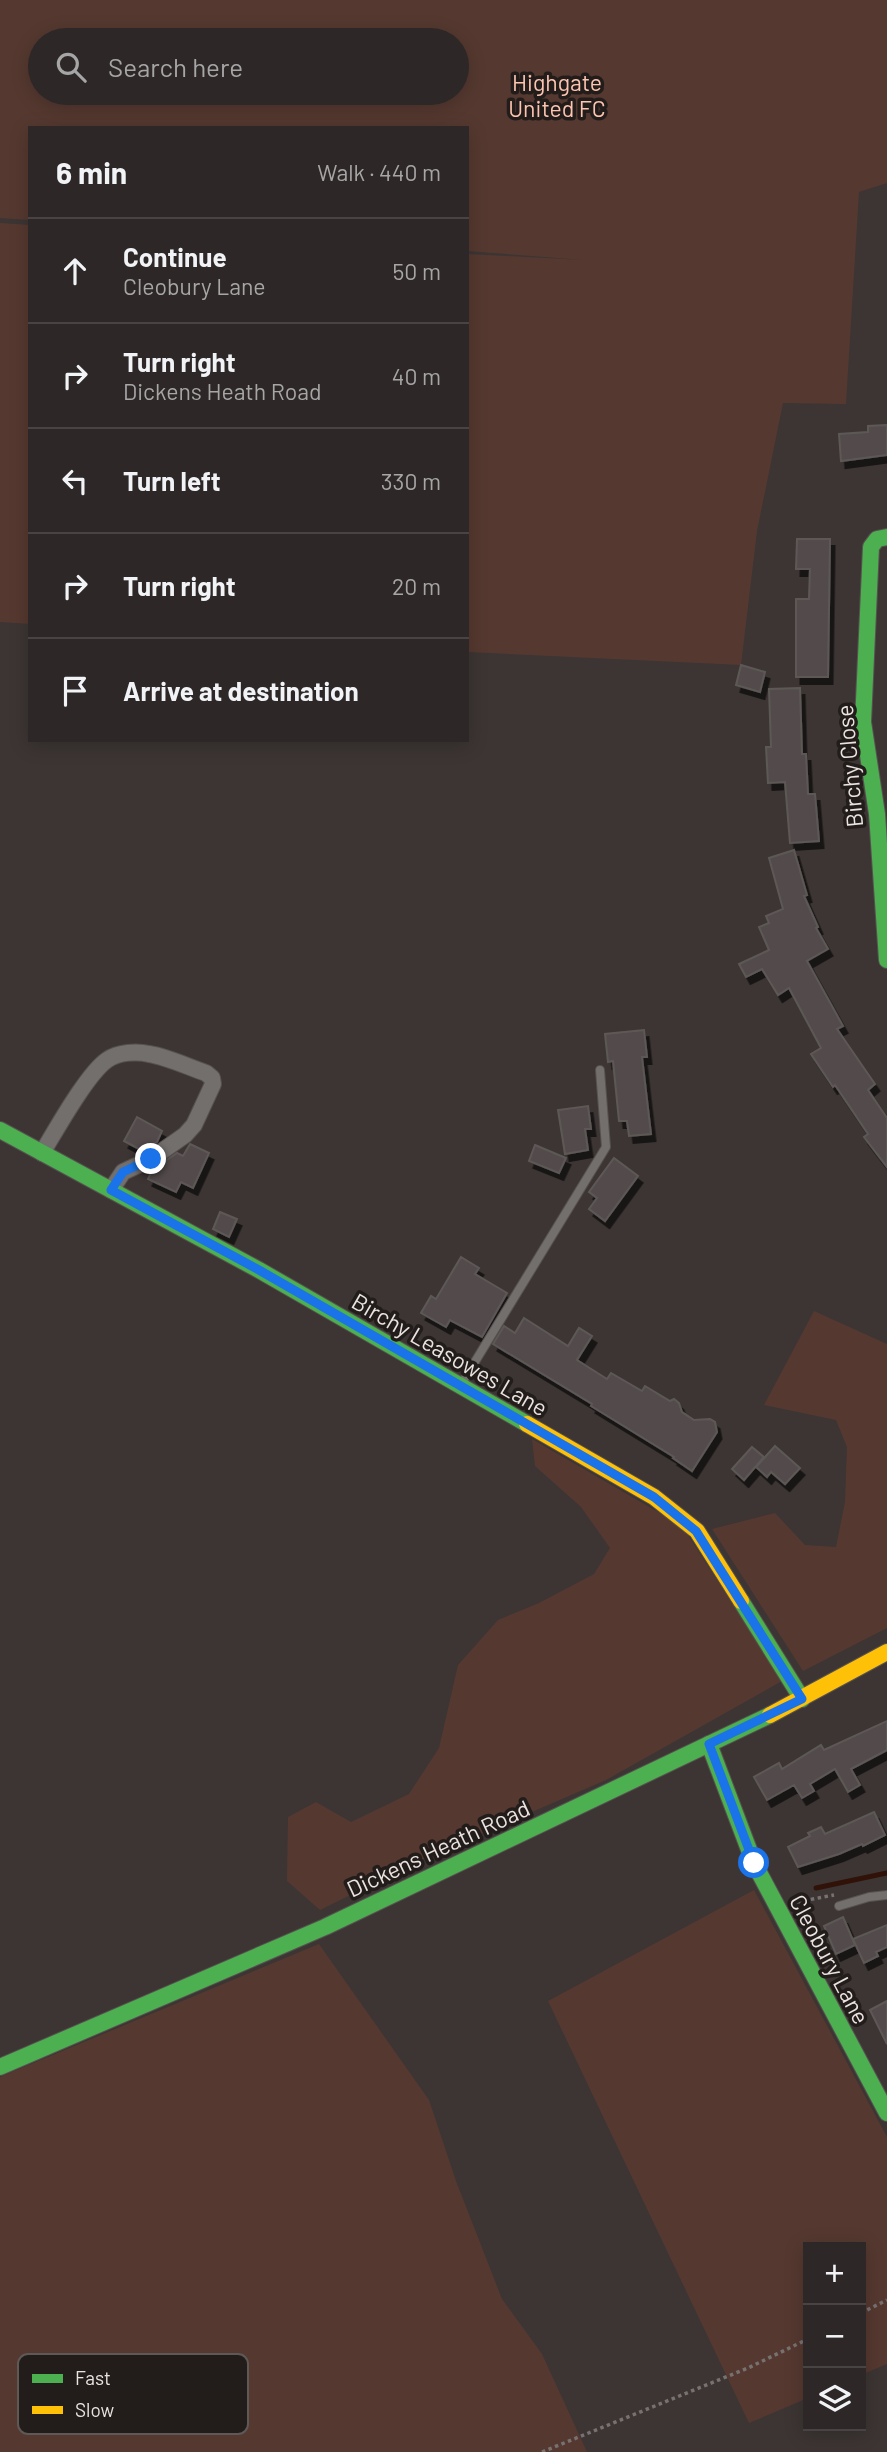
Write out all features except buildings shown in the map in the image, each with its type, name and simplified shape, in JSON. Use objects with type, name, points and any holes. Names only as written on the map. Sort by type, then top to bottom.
[{"type":"street","name":"Birchy Close","points":[[887,537],[877,539],[871,547],[863,722],[877,814],[887,960]]},
{"type":"street","points":[[43,1153],[92,1076],[107,1060],[127,1054],[150,1054],[206,1073],[212,1078],[213,1084],[194,1125],[185,1135],[151,1159],[123,1172],[111,1190]]},
{"type":"street","name":"Birchy Leasowes Lane","points":[[0,1130],[259,1270],[654,1497],[696,1531],[802,1699]]},
{"type":"street","name":"Dickens Heath Road","points":[[0,2067],[325,1927],[802,1699],[887,1652]]},
{"type":"street","name":"Cleobury Lane","points":[[709,1744],[754,1863],[887,2113]]},
{"type":"lane","points":[[460,1386],[606,1147],[600,1070]]},
{"type":"lane","points":[[839,1906],[887,1895]]},
{"type":"path","points":[[793,1902],[841,1894]]},
{"type":"path","points":[[866,2310],[887,2300]]},
{"type":"path","points":[[542,2452],[556,2444],[748,2368],[803,2341]]},
{"type":"green space","name":"Highgate United FC","points":[[0,0],[887,0],[887,183],[859,192],[846,404],[783,403],[757,531],[741,665],[469,652],[469,254],[584,260],[469,251],[469,126],[28,126],[28,220],[0,218]]},
{"type":"green space","points":[[0,223],[28,225],[28,624],[0,622]]},
{"type":"green space","points":[[814,1311],[887,1344],[887,1628],[803,1671],[712,1529],[775,1513],[805,1545],[836,1547],[845,1502],[847,1447],[836,1420],[764,1405]]},
{"type":"green space","points":[[532,1439],[682,1526],[782,1681],[606,1780],[434,1854],[320,1910],[287,1881],[288,1817],[316,1802],[351,1822],[409,1794],[439,1748],[458,1665],[498,1620],[539,1603],[594,1574],[610,1548],[581,1507],[535,1466]]},
{"type":"green space","points":[[754,1890],[887,2137],[887,2364],[866,2373],[866,2242],[803,2242],[803,2400],[749,2423],[548,2001]]},
{"type":"green space","points":[[319,1944],[429,2100],[456,2181],[502,2299],[542,2354],[587,2452],[0,2452],[0,2077]]},
{"type":"waterway","points":[[816,1888],[887,1873]]},
{"type":"traffic: fast","points":[[887,537],[877,539],[871,547],[863,722],[877,814],[887,960]]},
{"type":"traffic: fast","points":[[0,1130],[259,1270],[527,1424]]},
{"type":"traffic: fast","points":[[741,1601],[802,1699]]},
{"type":"traffic: fast","points":[[0,2067],[325,1927],[770,1715]]},
{"type":"traffic: fast","points":[[709,1744],[754,1863],[887,2113]]},
{"type":"traffic: slow","points":[[527,1424],[654,1497],[697,1531],[741,1601]]},
{"type":"traffic: slow","points":[[770,1715],[887,1652]]},
{"type":"route","points":[[151,1159],[123,1172],[111,1190],[259,1270],[654,1497],[696,1531],[802,1699],[709,1744],[754,1863]]}]
